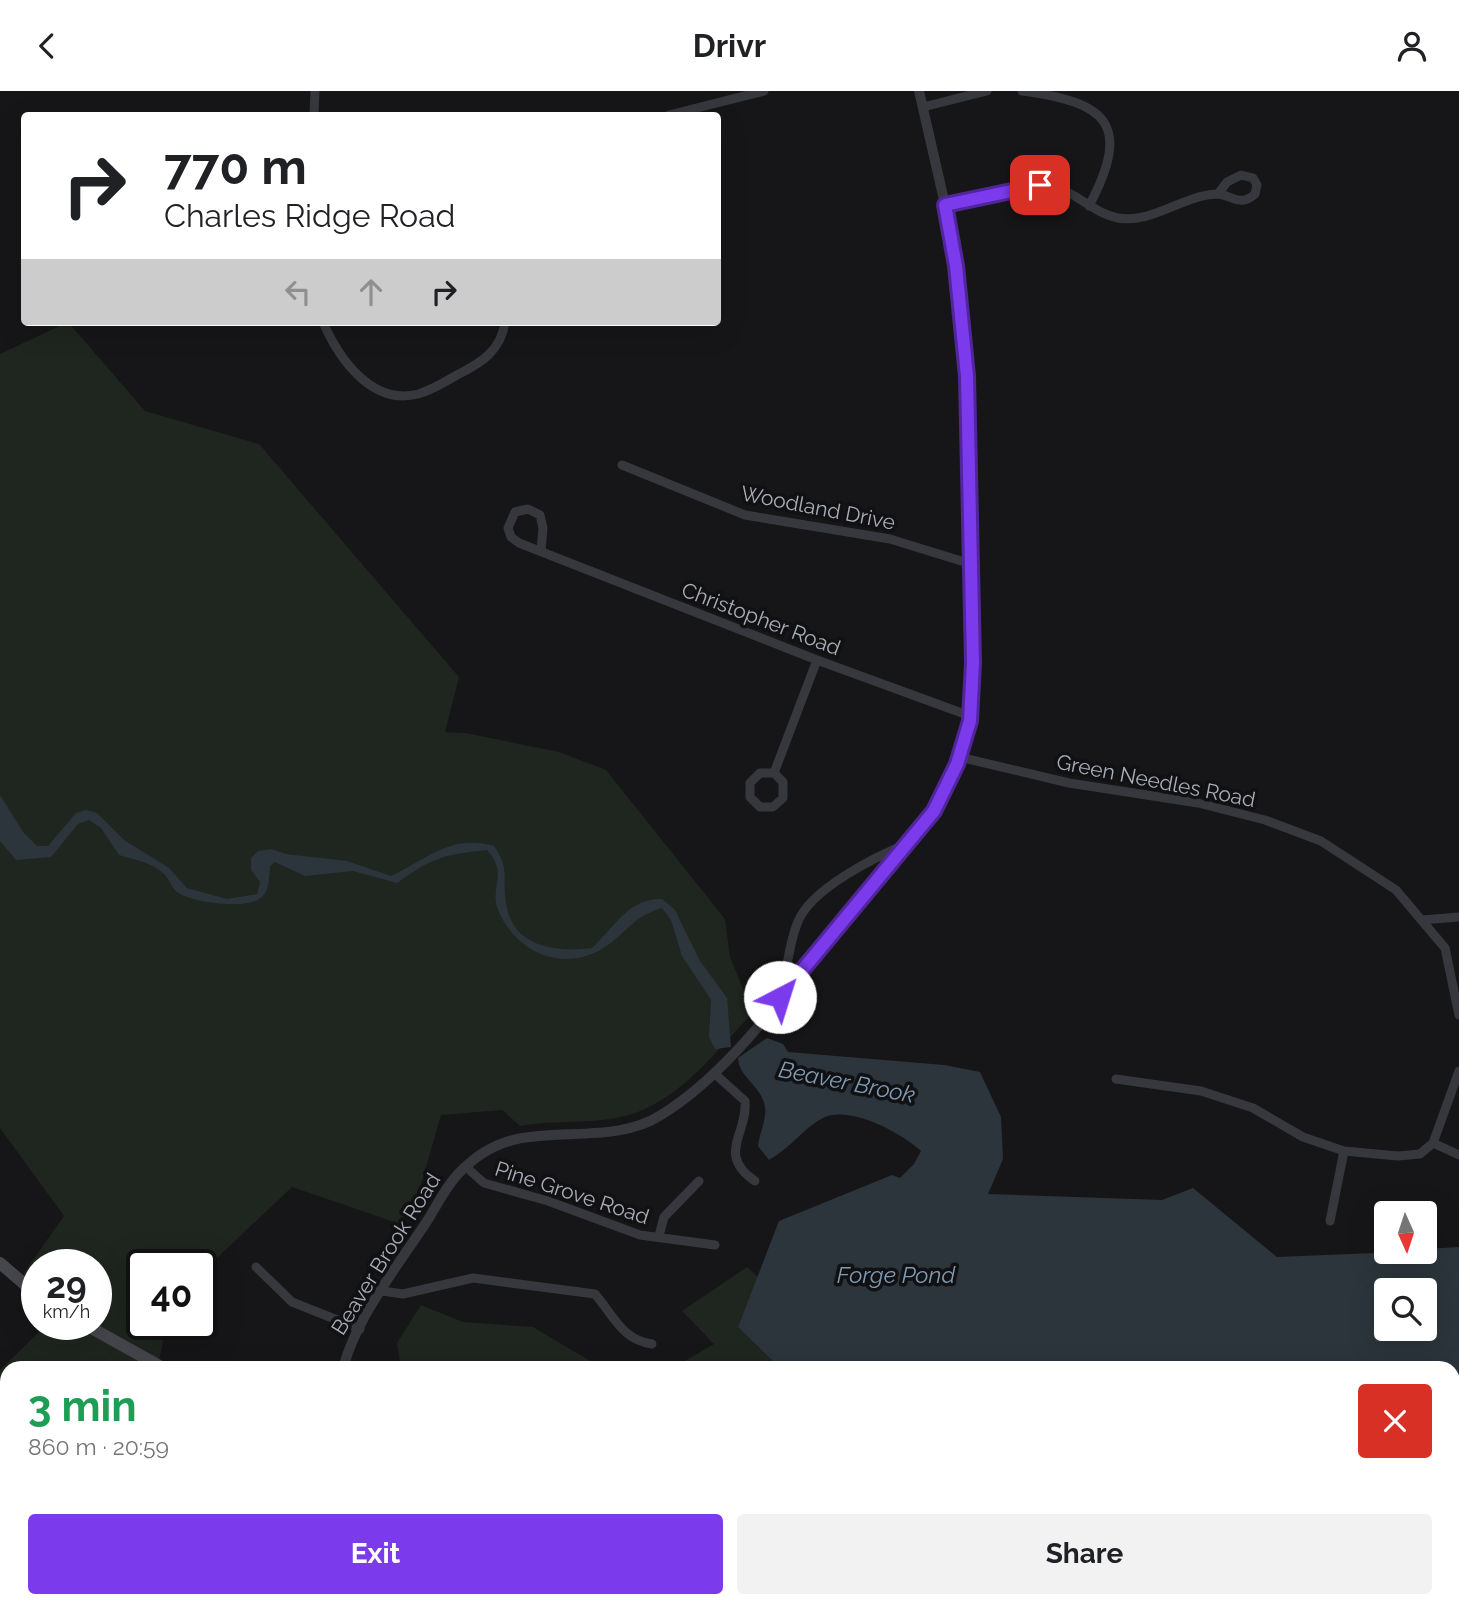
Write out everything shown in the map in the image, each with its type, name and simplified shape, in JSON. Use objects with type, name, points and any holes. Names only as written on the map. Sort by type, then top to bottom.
[{"type":"main road","points":[[0,1263],[21,1281]]},
{"type":"main road","points":[[112,1339],[151,1361]]},
{"type":"street","points":[[314,112],[315,91]]},
{"type":"street","points":[[680,112],[764,91]]},
{"type":"street","name":"Beaver Brook Road","points":[[346,1361],[360,1329],[382,1291],[440,1199],[466,1167],[487,1151],[508,1142],[532,1136],[613,1131],[651,1121],[680,1102],[717,1071],[747,1037],[938,805],[959,757],[970,716],[973,663],[971,564],[965,344],[945,205],[919,91]]},
{"type":"street","points":[[923,107],[987,91]]},
{"type":"street","points":[[1021,91],[1084,104],[1100,118],[1109,138],[1110,161],[1089,206]]},
{"type":"street","points":[[945,205],[1040,185],[1057,187],[1110,216],[1132,218],[1218,194]]},
{"type":"street","points":[[325,326],[341,353],[361,378],[376,389],[401,396],[427,391],[482,361],[496,348],[504,326]]},
{"type":"street","name":"Woodland Drive","points":[[622,465],[745,515],[890,539],[971,564]]},
{"type":"street","name":"Christopher Road","points":[[541,551],[542,519],[533,510],[519,510],[510,519],[509,533],[519,543],[817,660],[970,716]]},
{"type":"street","points":[[774,773],[817,660]]},
{"type":"street","name":"Green Needles Road","points":[[959,757],[1069,783],[1198,803],[1282,825],[1321,841],[1396,890],[1445,948],[1459,1015]]},
{"type":"street","points":[[760,773],[774,773],[783,782],[784,795],[776,805],[760,807],[750,797],[750,783],[760,773]]},
{"type":"street","points":[[780,997],[793,937],[803,911],[817,897],[854,871],[909,843]]},
{"type":"street","points":[[1422,920],[1459,916]]},
{"type":"street","points":[[717,1071],[745,1101],[746,1111],[735,1152],[741,1170],[755,1181]]},
{"type":"street","points":[[1116,1079],[1230,1100],[1252,1108],[1303,1137],[1344,1151],[1398,1156],[1420,1154],[1433,1143],[1459,1071]]},
{"type":"street","points":[[1433,1143],[1459,1156]]},
{"type":"street","points":[[1330,1220],[1344,1151]]},
{"type":"street","name":"Pine Grove Road","points":[[466,1167],[484,1183],[548,1201],[640,1235],[715,1245]]},
{"type":"street","points":[[659,1236],[664,1217],[699,1181]]},
{"type":"street","points":[[256,1267],[292,1302],[360,1329]]},
{"type":"street","points":[[382,1291],[403,1294],[473,1277],[595,1294],[623,1332],[637,1342],[652,1345]]},
{"type":"shaded area","points":[[60,326],[71,326],[145,411],[259,444],[459,677],[445,732],[465,733],[559,752],[606,770],[725,919],[730,957],[753,1013],[708,1061],[676,1090],[658,1103],[638,1112],[604,1120],[520,1126],[502,1110],[441,1115],[419,1191],[400,1224],[292,1187],[217,1258],[217,1249],[126,1249],[126,1340],[164,1340],[159,1361],[9,1361],[31,1340],[112,1340],[112,1249],[41,1249],[64,1216],[0,1128],[0,354]]},
{"type":"shaded area","points":[[747,1267],[758,1277],[738,1327],[773,1361],[685,1361],[714,1344],[682,1311]]},
{"type":"shaded area","points":[[421,1305],[463,1322],[533,1327],[590,1361],[400,1361],[397,1343]]},
{"type":"water","points":[[0,795],[23,832],[37,846],[48,846],[76,813],[86,810],[97,813],[124,840],[169,868],[187,888],[227,899],[257,894],[260,882],[251,870],[251,858],[258,851],[271,849],[286,854],[347,861],[391,876],[440,850],[465,843],[478,843],[494,846],[499,854],[504,867],[506,903],[510,918],[517,929],[526,938],[551,948],[592,948],[631,909],[640,903],[662,899],[675,910],[700,961],[727,998],[731,1047],[715,1049],[709,1037],[711,1000],[682,956],[671,920],[662,908],[637,920],[605,947],[589,955],[573,959],[542,955],[516,938],[498,910],[497,866],[487,850],[439,859],[397,883],[353,871],[305,876],[275,862],[270,866],[269,882],[262,897],[245,903],[207,902],[177,892],[164,874],[154,867],[119,855],[101,828],[89,820],[78,824],[51,857],[16,860],[0,841]]},
{"type":"water","name":"Forge Pond","points":[[767,1038],[783,1044],[788,1052],[944,1065],[980,1072],[1001,1117],[1003,1159],[988,1194],[1162,1200],[1193,1188],[1277,1257],[1374,1253],[1374,1264],[1437,1264],[1437,1248],[1459,1247],[1459,1361],[773,1361],[738,1327],[779,1221],[892,1175],[900,1178],[914,1164],[921,1151],[901,1136],[874,1122],[859,1117],[832,1115],[814,1123],[769,1160],[758,1146],[765,1116],[763,1100],[742,1071],[738,1058]]},
{"type":"route","points":[[780,997],[924,825],[938,805],[957,764],[966,736],[970,721],[973,663],[967,376],[956,266],[945,205],[1040,185]]},
{"type":"water label","name":"Beaver Brook","points":[[847,1082]]}]
